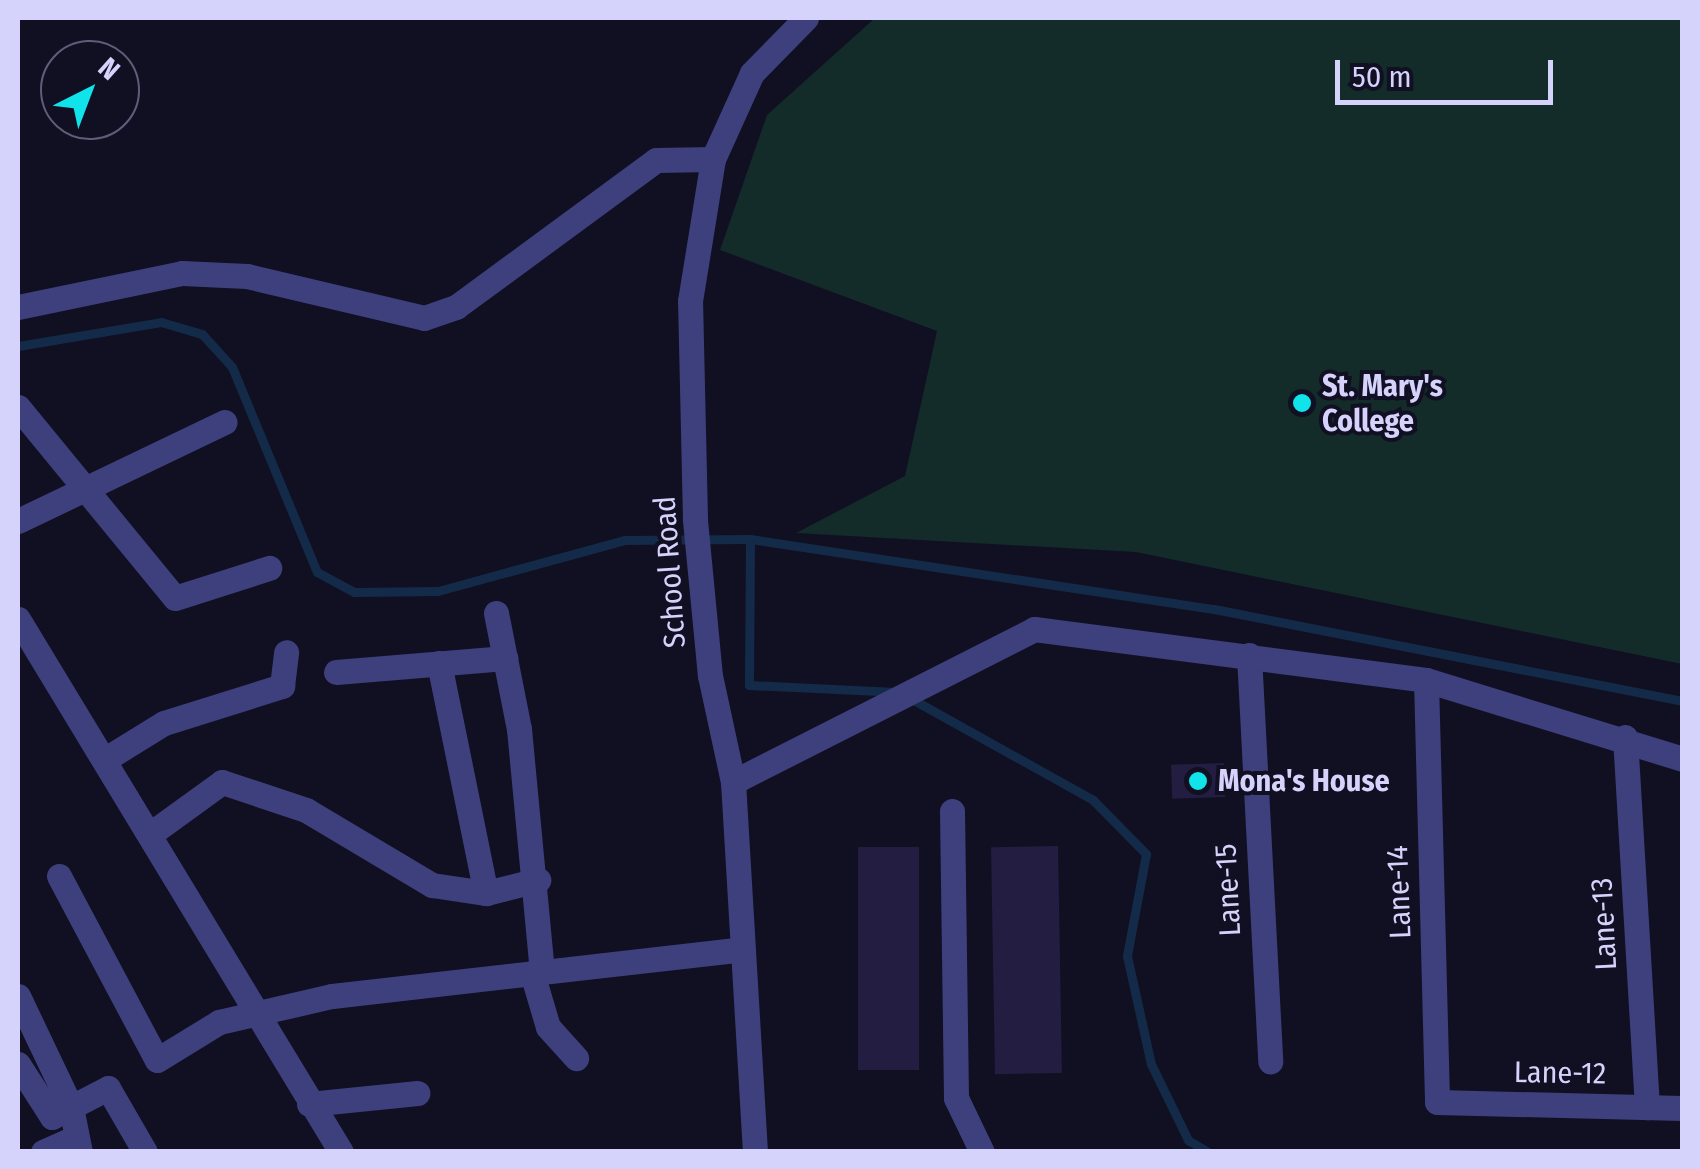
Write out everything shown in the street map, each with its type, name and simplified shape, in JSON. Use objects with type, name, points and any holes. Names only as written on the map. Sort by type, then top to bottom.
[{"type":"street","name":"School Road","points":[[755,1152],[733,782],[710,676],[695,520],[690,300],[713,160],[752,73],[806,18]]},
{"type":"street","points":[[18,308],[182,273],[247,276],[424,318],[456,307],[656,160],[713,160]]},
{"type":"street","points":[[18,407],[175,598],[269,568]]},
{"type":"street","points":[[18,521],[225,422]]},
{"type":"street","points":[[496,613],[538,880],[537,972],[548,1027],[576,1058]]},
{"type":"street","points":[[18,619],[153,832],[258,1010],[308,1104],[342,1152]]},
{"type":"street","points":[[733,782],[1034,628],[1426,680],[1625,738],[1682,759]]},
{"type":"street","points":[[104,760],[164,724],[282,686],[286,652]]},
{"type":"street","name":"Lane-15","points":[[1249,655],[1270,1061]]},
{"type":"street","points":[[336,672],[505,658]]},
{"type":"street","points":[[439,663],[486,892]]},
{"type":"street","name":"Lane-14","points":[[1426,680],[1437,1102]]},
{"type":"street","name":"Lane-13","points":[[1625,738],[1648,1107]]},
{"type":"street","points":[[153,832],[222,782],[306,810],[432,886],[486,892],[538,880]]},
{"type":"street","points":[[952,810],[956,1098],[982,1152]]},
{"type":"street","points":[[59,876],[158,1060],[258,1010],[742,949]]},
{"type":"street","points":[[18,996],[71,1107],[76,1145],[43,1152]]},
{"type":"street","points":[[18,1064],[52,1117],[108,1088],[145,1152]]},
{"type":"street","points":[[308,1104],[417,1093]]},
{"type":"street","name":"Lane-12","points":[[1437,1102],[1682,1108]]},
{"type":"green space","name":"St. Mary's College","points":[[875,18],[1682,18],[1682,664],[1136,552],[796,533],[905,476],[937,331],[720,250],[767,115]]},
{"type":"building","name":"Mona's House","points":[[1224,763],[1225,797],[1172,799],[1171,765]]},
{"type":"building","points":[[1058,846],[1062,1073],[995,1074],[991,847]]},
{"type":"building","points":[[858,847],[919,847],[919,1070],[858,1070]]},
{"type":"waterway","points":[[18,346],[161,322],[202,334],[232,367],[317,572],[354,592],[438,591],[625,540],[750,539],[1214,609],[1682,701]]},
{"type":"waterway","points":[[750,539],[749,685],[895,692]]},
{"type":"waterway","points":[[910,698],[1093,800],[1146,854],[1127,956],[1151,1064],[1188,1140],[1208,1152]]},
{"type":"place","name":"St. Mary's College","points":[[1302,403]]},
{"type":"place","name":"Mona's House","points":[[1198,781]]}]
